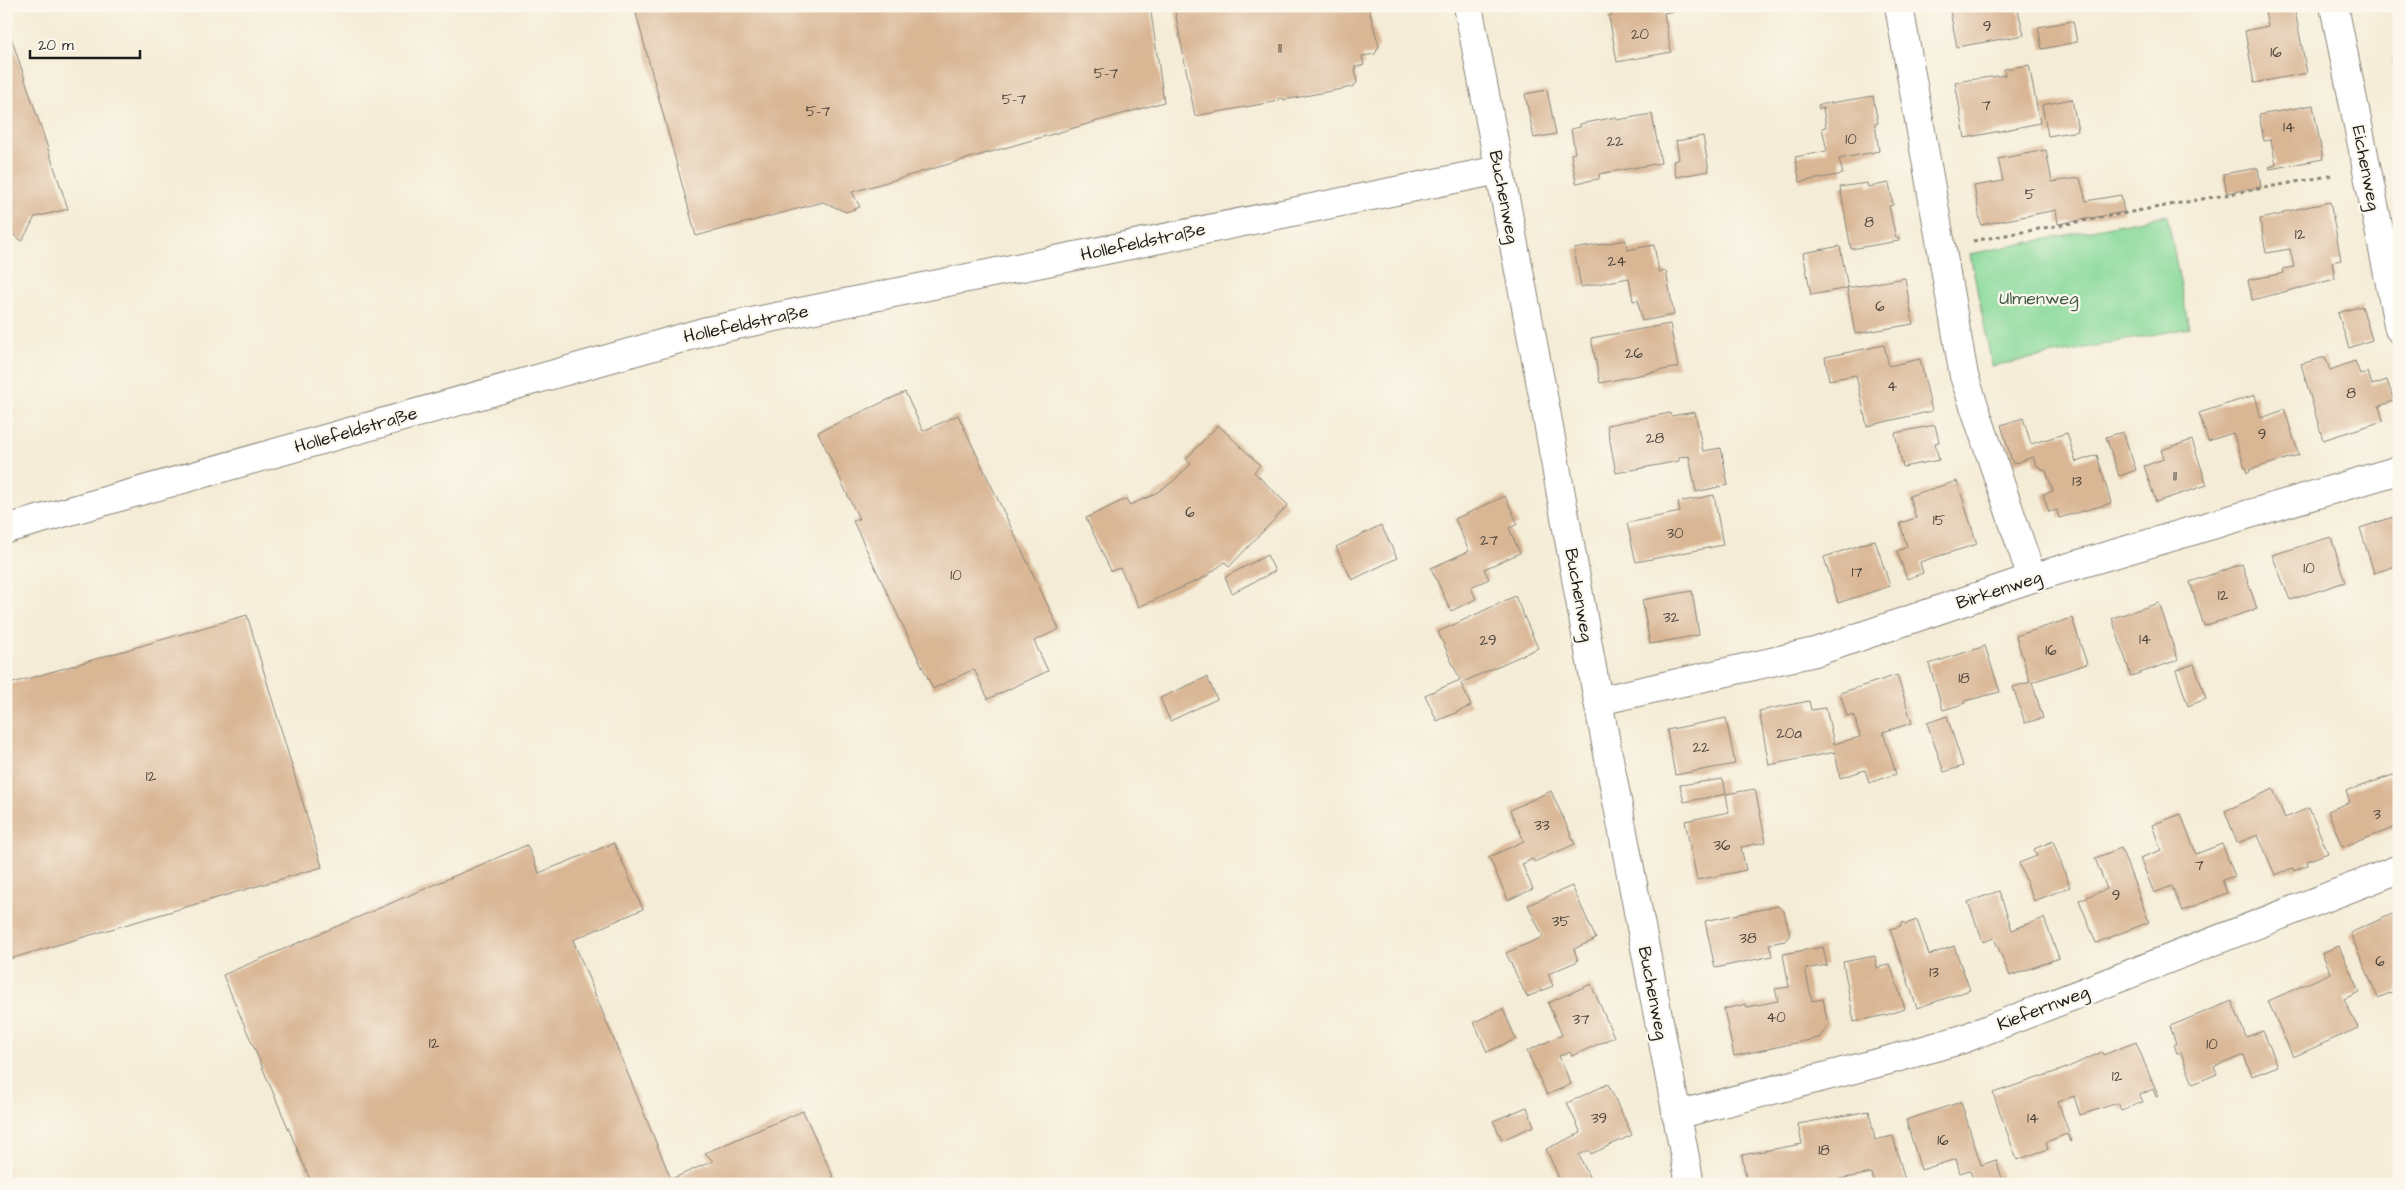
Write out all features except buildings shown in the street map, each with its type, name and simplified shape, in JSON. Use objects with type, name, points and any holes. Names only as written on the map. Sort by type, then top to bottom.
[{"type":"street","name":"Buchenweg","points":[[1468,6],[1546,411],[1598,701],[1690,1184]]},
{"type":"street","points":[[1899,6],[1964,376],[2032,578]]},
{"type":"street","name":"Eichenweg","points":[[2334,6],[2399,329]]},
{"type":"street","name":"Hollefeldstraße","points":[[6,529],[707,331],[1499,170]]},
{"type":"street","name":"Birkenweg","points":[[1598,701],[1815,652],[2032,578],[2399,470]]},
{"type":"street","name":"Kiefernweg","points":[[1676,1115],[1963,1039],[2399,869]]},
{"type":"path","points":[[1942,246],[2366,169]]},
{"type":"green space","name":"Ulmenweg","points":[[2167,215],[2189,328],[1992,366],[1970,254]]}]
